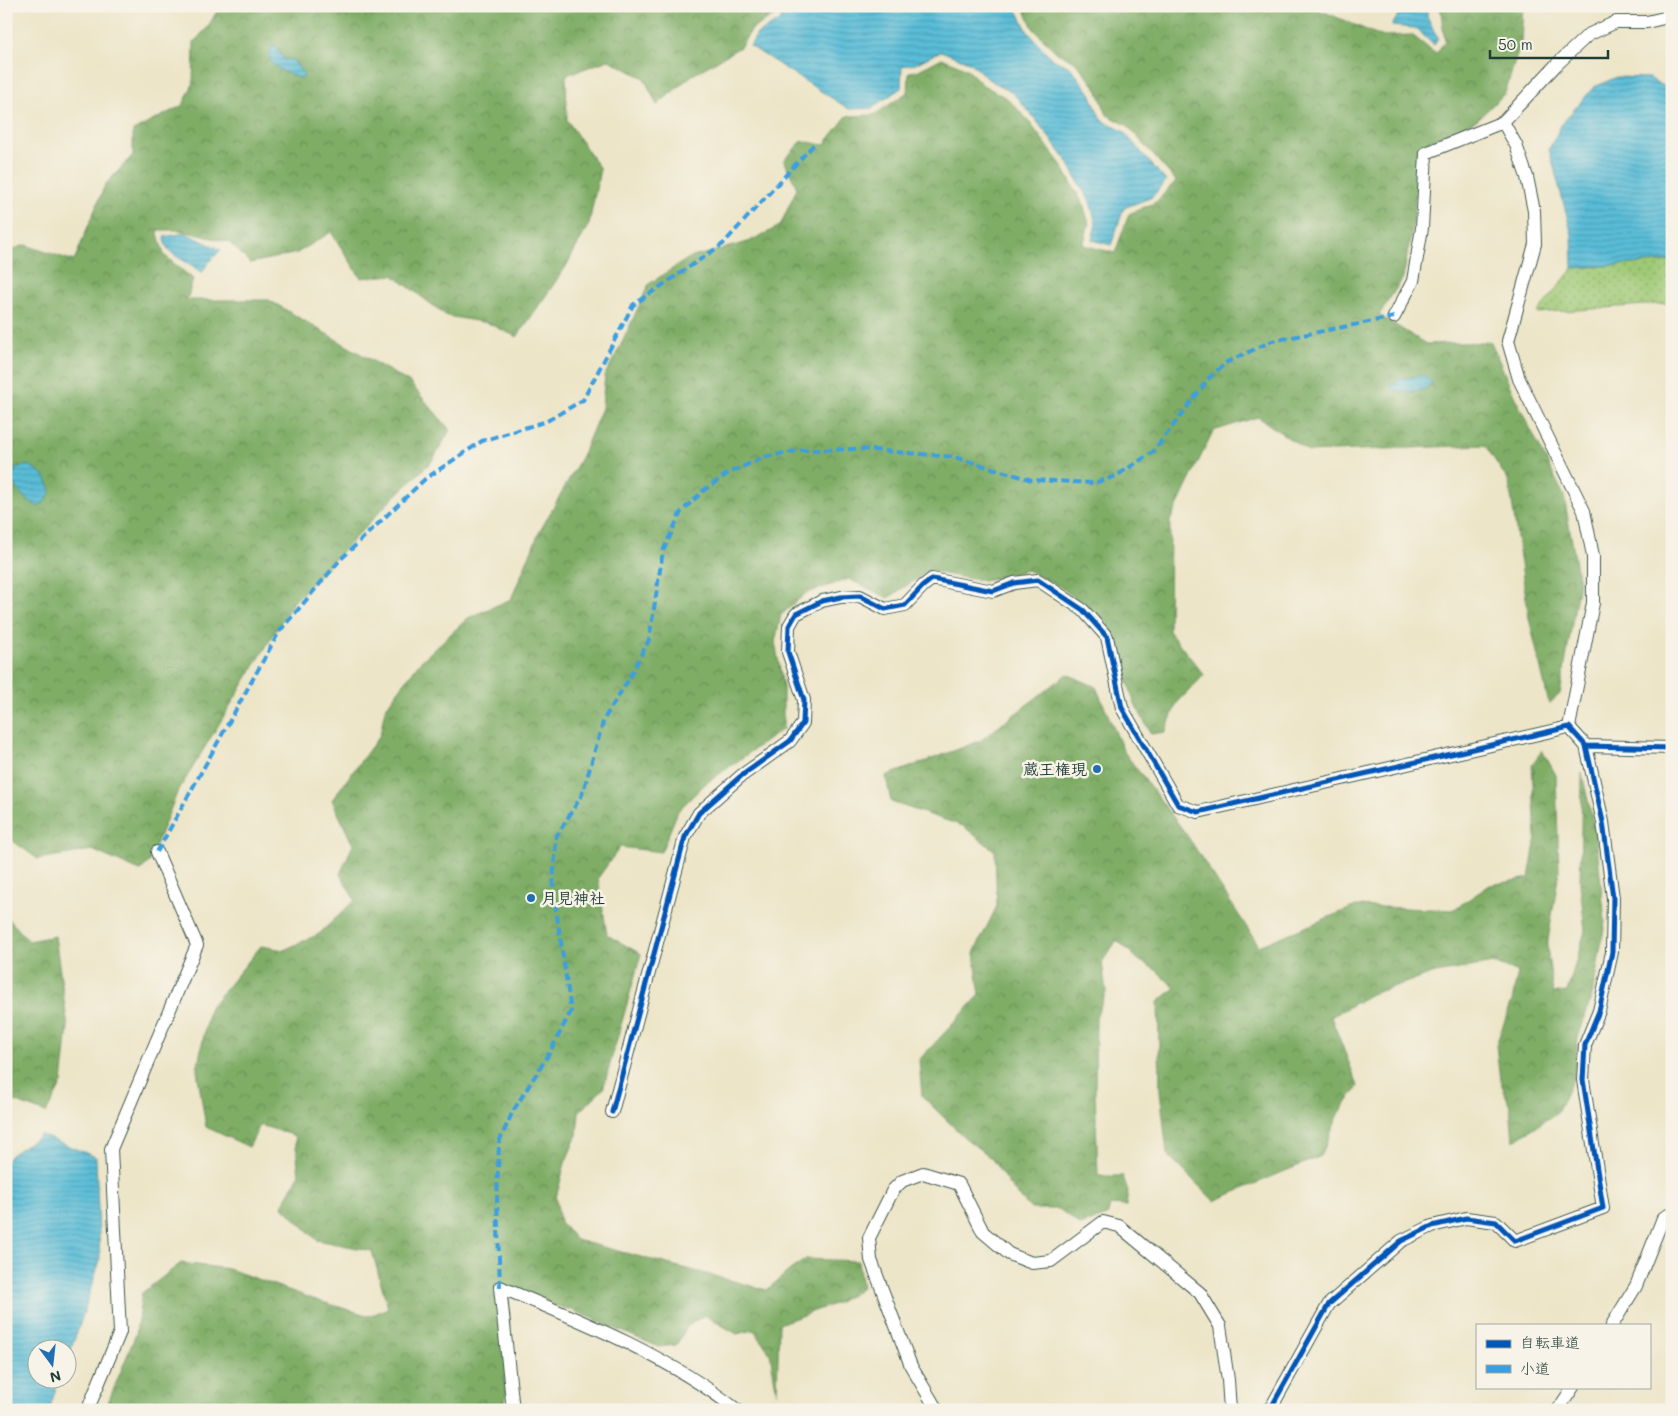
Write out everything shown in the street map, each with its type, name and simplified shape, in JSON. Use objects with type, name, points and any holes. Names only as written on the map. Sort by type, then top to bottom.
[{"type":"street","points":[[1394,317],[1413,281],[1422,228],[1426,153],[1503,122],[1556,65],[1588,35],[1616,22],[1647,22],[1672,16]]},
{"type":"street","points":[[1503,122],[1516,145],[1527,177],[1534,211],[1535,244],[1508,341],[1519,379],[1584,510],[1593,556],[1593,602],[1569,728]]},
{"type":"street","points":[[612,1112],[685,837],[699,813],[741,776],[790,741],[803,723],[804,700],[788,652],[789,626],[796,614],[822,601],[841,596],[860,596],[885,609],[905,605],[932,579],[993,591],[1014,583],[1038,580],[1083,610],[1108,636],[1122,708],[1178,805],[1198,812],[1569,728]]},
{"type":"street","points":[[1267,1410],[1272,1406],[1329,1304],[1401,1241],[1432,1226],[1466,1218],[1496,1222],[1515,1241],[1602,1208],[1583,1080],[1585,1045],[1599,1011],[1612,952],[1613,898],[1602,822],[1586,746],[1569,728]]},
{"type":"street","points":[[1586,746],[1672,748]]},
{"type":"street","points":[[89,1410],[120,1332],[111,1148],[197,945],[157,852]]},
{"type":"street","points":[[937,1410],[911,1366],[871,1260],[869,1238],[893,1190],[902,1181],[923,1173],[959,1184],[983,1232],[1009,1254],[1032,1263],[1051,1261],[1103,1222],[1119,1226],[1200,1293],[1220,1326],[1228,1380],[1230,1410]]},
{"type":"street","points":[[1613,1324],[1636,1286],[1663,1218],[1672,1213]]},
{"type":"street","points":[[513,1410],[500,1287],[645,1351],[719,1396],[737,1410]]},
{"type":"street","points":[[1558,1410],[1572,1388]]},
{"type":"green space","points":[[218,6],[778,6],[774,16],[752,29],[740,47],[691,76],[657,105],[644,78],[609,60],[566,75],[567,120],[600,169],[589,224],[565,268],[517,337],[488,323],[447,316],[393,275],[361,278],[331,232],[297,253],[250,263],[229,242],[178,230],[157,230],[164,255],[193,279],[187,300],[269,300],[410,383],[450,430],[432,461],[388,503],[292,604],[177,793],[149,862],[140,871],[92,850],[38,859],[6,836],[6,252],[25,245],[74,261],[105,185],[133,155],[133,131],[183,105],[193,84],[194,42],[208,27]]},
{"type":"green space","points":[[1023,6],[1310,6],[1381,36],[1412,35],[1436,54],[1445,41],[1440,6],[1523,6],[1521,42],[1505,93],[1478,119],[1419,147],[1413,224],[1403,278],[1379,315],[1426,344],[1491,342],[1515,398],[1564,496],[1579,582],[1560,694],[1549,704],[1529,618],[1509,482],[1485,445],[1309,452],[1258,417],[1213,431],[1170,521],[1169,631],[1204,675],[1177,703],[1165,732],[1151,734],[1134,702],[1120,655],[1107,622],[1059,586],[1027,570],[983,581],[928,571],[888,598],[849,579],[806,593],[781,615],[775,642],[783,687],[783,729],[705,784],[678,811],[661,852],[620,847],[598,878],[607,935],[641,954],[603,1089],[579,1112],[577,1135],[565,1163],[556,1198],[560,1222],[576,1240],[767,1290],[806,1259],[858,1261],[862,1288],[839,1302],[779,1324],[777,1393],[770,1353],[754,1330],[737,1334],[704,1315],[688,1326],[676,1345],[659,1347],[572,1310],[509,1293],[510,1367],[504,1410],[105,1410],[136,1334],[142,1293],[181,1263],[229,1269],[322,1302],[370,1316],[388,1308],[372,1251],[317,1240],[282,1206],[299,1175],[295,1136],[260,1125],[249,1147],[206,1127],[197,1070],[209,1009],[261,946],[284,950],[319,934],[355,900],[340,874],[353,845],[332,800],[380,735],[385,709],[419,663],[468,618],[511,599],[539,533],[582,456],[602,408],[605,375],[649,284],[689,258],[748,242],[780,226],[797,188],[784,160],[802,141],[824,145],[847,116],[874,115],[908,92],[909,72],[917,71],[942,58],[967,69],[983,85],[1008,99],[1027,119],[1062,166],[1083,204],[1089,224],[1083,245],[1115,253],[1129,214],[1156,202],[1176,181],[1127,125],[1107,115],[1097,89],[1075,61],[1057,53],[1033,28]]},
{"type":"green space","points":[[1672,261],[1672,303],[1537,313],[1573,268]]},
{"type":"green space","points":[[1067,674],[1096,687],[1124,752],[1186,834],[1259,946],[1356,906],[1453,910],[1490,885],[1529,878],[1536,838],[1532,765],[1542,750],[1556,775],[1559,871],[1547,947],[1553,993],[1567,992],[1585,931],[1580,884],[1582,773],[1596,837],[1605,922],[1593,992],[1578,1038],[1574,1077],[1557,1113],[1513,1141],[1510,1106],[1500,1080],[1496,1045],[1512,1001],[1518,972],[1493,963],[1436,973],[1371,994],[1331,1017],[1358,1086],[1339,1114],[1321,1156],[1214,1201],[1167,1154],[1160,1090],[1158,1002],[1175,988],[1156,970],[1140,961],[1117,940],[1102,962],[1106,992],[1096,1017],[1095,1090],[1098,1176],[1123,1176],[1128,1192],[1126,1206],[1110,1205],[1107,1216],[1080,1225],[1059,1209],[1031,1209],[1010,1186],[992,1159],[964,1137],[922,1096],[919,1060],[980,995],[974,953],[997,906],[995,851],[963,826],[891,802],[886,776],[980,741]]},
{"type":"green space","points":[[6,916],[29,941],[55,936],[68,1028],[62,1083],[46,1113],[6,1098]]},
{"type":"water","points":[[786,6],[1015,6],[1028,32],[1052,59],[1070,67],[1090,93],[1101,120],[1123,131],[1166,181],[1152,197],[1124,208],[1111,245],[1092,240],[1096,224],[1090,201],[1068,162],[1013,93],[988,79],[971,63],[941,51],[915,64],[902,66],[901,88],[872,108],[849,109],[750,46],[757,34],[780,21]]},
{"type":"water","points":[[1403,6],[1427,6],[1427,16],[1438,39],[1434,45],[1415,28],[1392,26]]},
{"type":"water","points":[[273,44],[284,59],[293,60],[304,75],[302,79],[284,72],[271,63],[269,54]]},
{"type":"water","points":[[1617,77],[1649,78],[1672,91],[1672,261],[1573,268],[1572,235],[1549,149],[1563,122],[1594,87]]},
{"type":"water","points":[[185,233],[221,250],[208,263],[202,273],[175,256],[166,246],[164,237]]},
{"type":"water","points":[[1424,375],[1433,384],[1422,390],[1406,392],[1389,386],[1401,379]]},
{"type":"water","points":[[29,465],[44,475],[51,490],[47,499],[38,507],[22,495],[12,481],[16,468]]},
{"type":"water","points":[[41,1135],[96,1157],[100,1260],[75,1338],[28,1338],[28,1388],[56,1388],[49,1410],[6,1410],[6,1162],[11,1155]]},
{"type":"marked path","points":[[157,852],[279,632],[340,560],[425,479],[482,441],[547,421],[583,400],[633,305],[723,244],[815,143]]},
{"type":"marked path","points":[[500,1287],[497,1199],[499,1142],[513,1111],[550,1052],[571,1011],[553,889],[556,837],[582,795],[604,719],[627,682],[649,640],[663,551],[681,512],[704,490],[730,472],[765,457],[802,450],[862,449],[954,457],[1032,480],[1094,483],[1116,476],[1153,452],[1210,377],[1227,362],[1272,341],[1394,317]]},
{"type":"cycle path","points":[[612,1112],[685,837],[699,813],[741,776],[790,741],[803,723],[804,700],[788,652],[789,626],[796,614],[822,601],[860,596],[885,609],[905,605],[932,579],[993,591],[1014,583],[1038,580],[1083,610],[1107,637],[1122,708],[1178,805],[1198,812],[1569,727],[1586,746],[1672,748]]},
{"type":"cycle path","points":[[1267,1410],[1272,1406],[1329,1304],[1401,1241],[1432,1226],[1466,1218],[1496,1222],[1515,1241],[1603,1208],[1583,1080],[1585,1045],[1599,1011],[1612,952],[1613,898],[1603,822],[1586,746]]},
{"type":"place","name":"蔵王権現","points":[[1097,769]]},
{"type":"place","name":"月見神社","points":[[531,898]]}]
